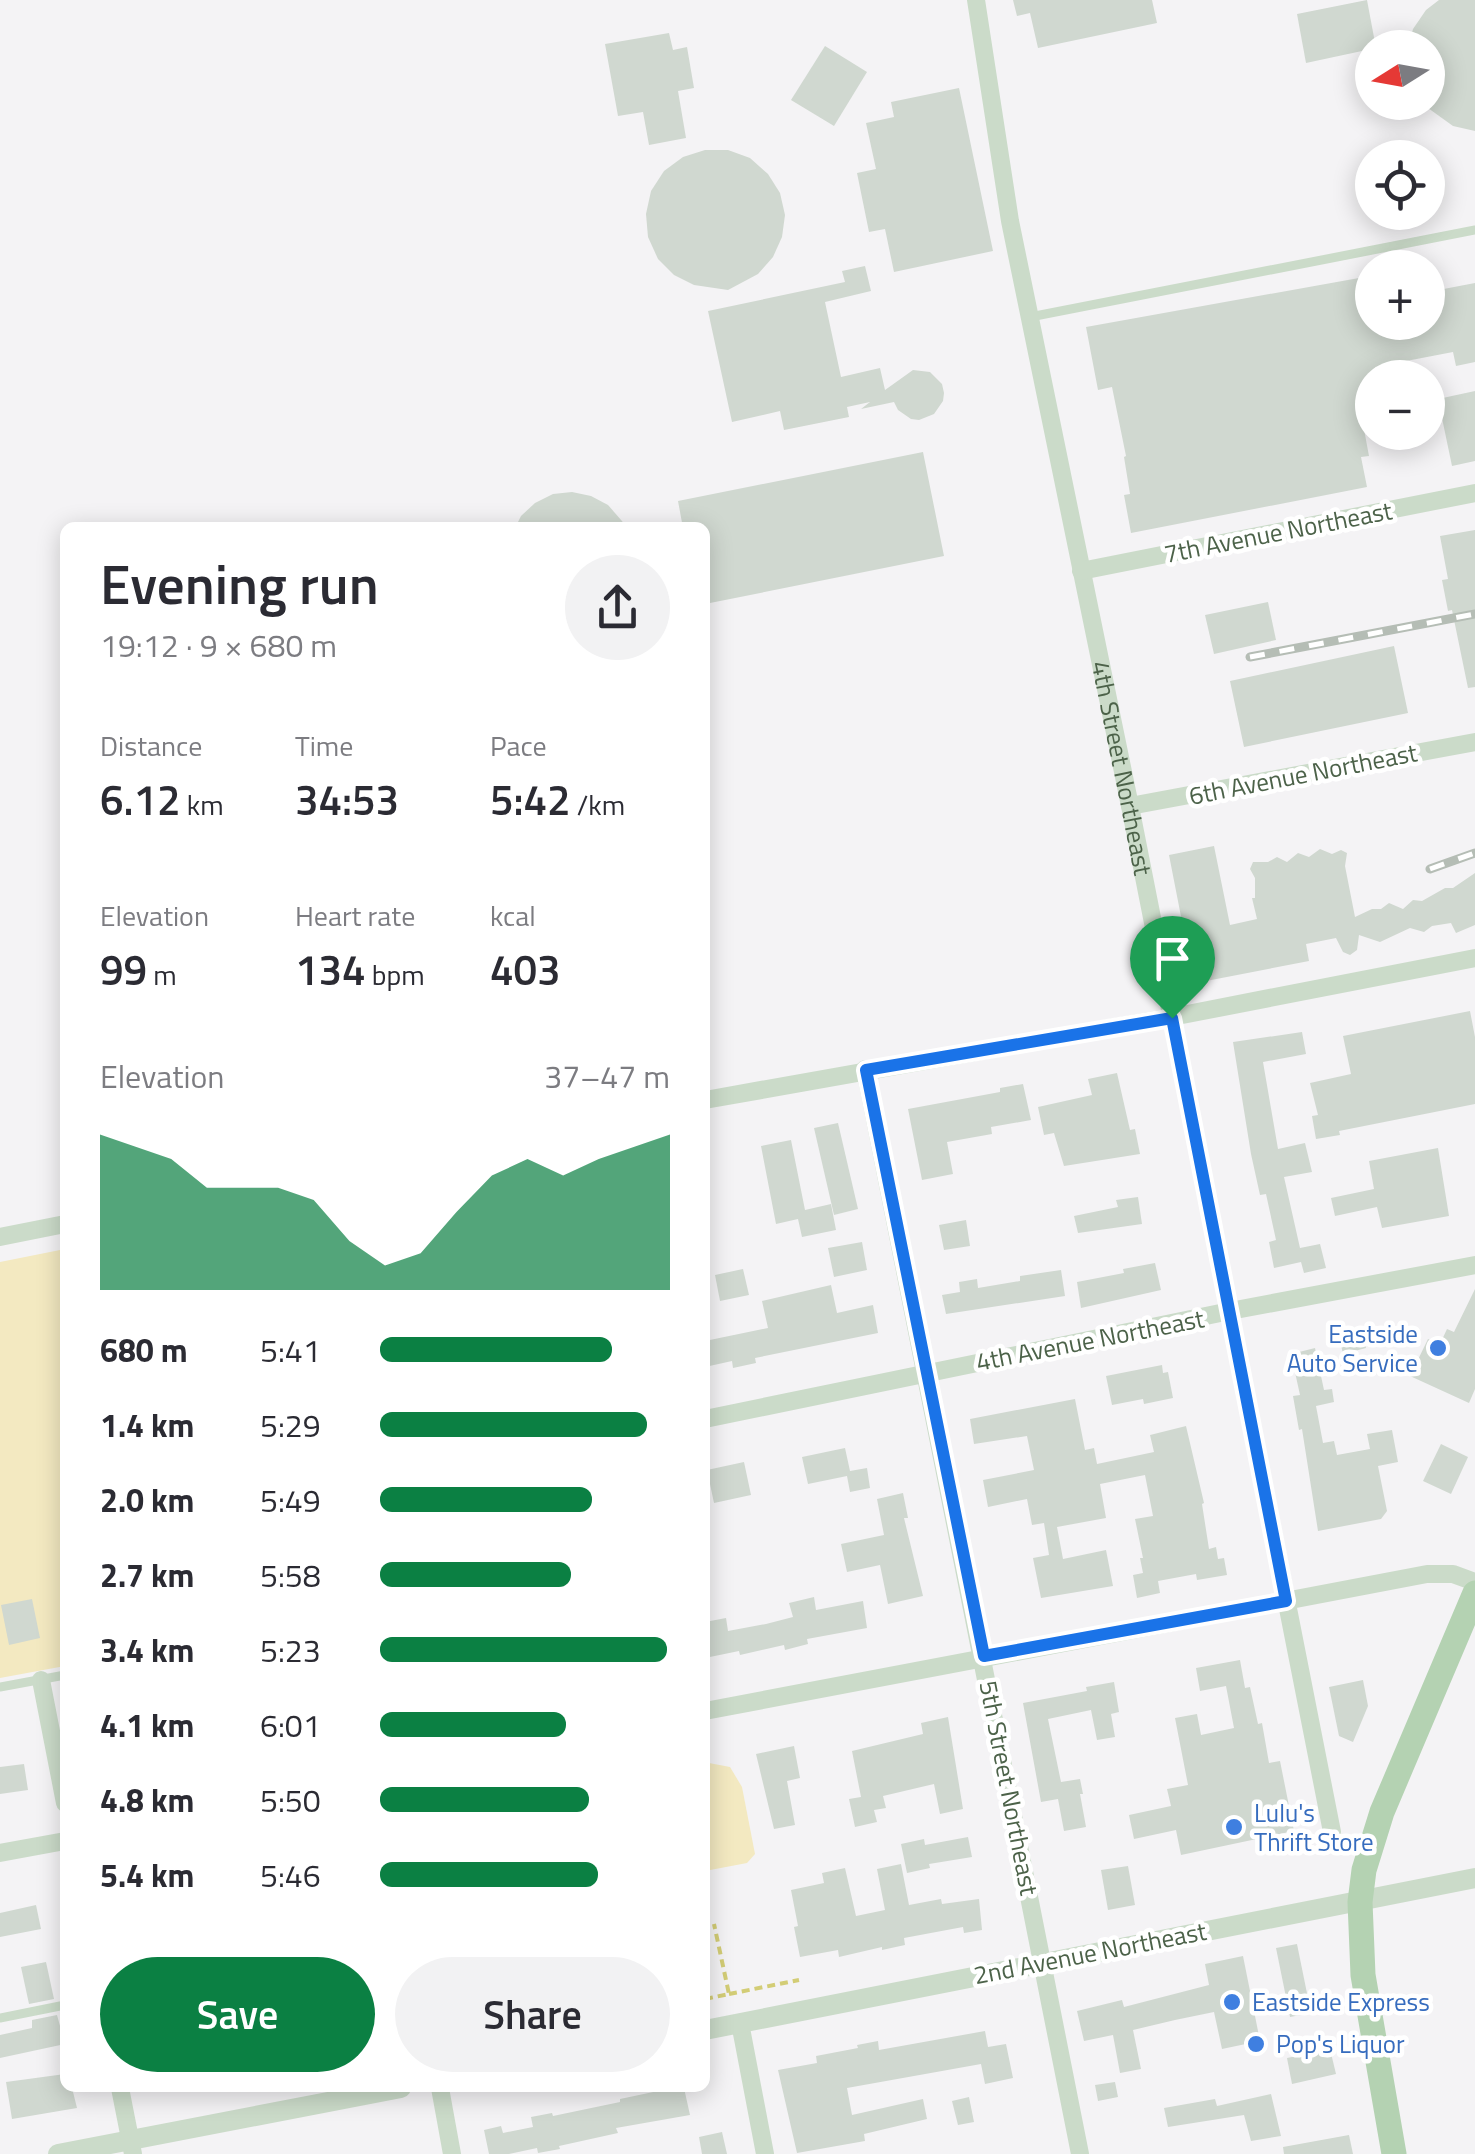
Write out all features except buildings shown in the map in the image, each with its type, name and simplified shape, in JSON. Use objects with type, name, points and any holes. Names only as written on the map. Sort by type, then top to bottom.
[{"type":"main road","points":[[1394,2154],[1366,1991],[1360,1902],[1364,1870],[1382,1812],[1475,1593]]},
{"type":"street","name":"4th Street Northeast","points":[[976,0],[998,148],[1030,317],[1332,1832]]},
{"type":"street","name":"7th Avenue Northeast","points":[[1082,571],[1475,493]]},
{"type":"street","name":"6th Avenue Northeast","points":[[1130,806],[1475,742]]},
{"type":"street","points":[[710,1099],[1172,1018],[1475,958]]},
{"type":"street","name":"5th Street Northeast","points":[[866,1070],[1080,2154]]},
{"type":"street","points":[[0,1237],[60,1225]]},
{"type":"street","name":"4th Avenue Northeast","points":[[710,1418],[1475,1265]]},
{"type":"street","points":[[710,1710],[1426,1574],[1452,1574],[1475,1582]]},
{"type":"street","points":[[41,1680],[60,1777]]},
{"type":"street","points":[[0,1854],[60,1841]]},
{"type":"street","name":"2nd Avenue Northeast","points":[[710,2029],[1475,1878]]},
{"type":"street","points":[[740,2023],[764,2154]]},
{"type":"street","points":[[121,2092],[132,2146]]},
{"type":"street","points":[[58,2154],[132,2146],[382,2092]]},
{"type":"street","points":[[441,2092],[452,2154]]},
{"type":"lane","points":[[1030,317],[1475,230]]},
{"type":"lane","points":[[0,1688],[60,1676]]},
{"type":"lane","points":[[0,2018],[60,2006]]},
{"type":"path","points":[[714,1924],[730,1994]]},
{"type":"path","points":[[710,1998],[798,1980]]},
{"type":"shaded area","points":[[60,1250],[60,1667],[0,1678],[0,1262]]},
{"type":"shaded area","points":[[710,1763],[730,1767],[742,1787],[755,1854],[747,1863],[710,1870]]},
{"type":"railway","points":[[1250,657],[1475,614]]},
{"type":"railway","points":[[1430,869],[1475,853]]},
{"type":"place","name":"Eastside Auto Service","points":[[1438,1348]]},
{"type":"place","name":"Lulu's Thrift Store","points":[[1234,1827]]},
{"type":"place","name":"Eastside Express","points":[[1232,2002]]},
{"type":"place","name":"Pop's Liquor","points":[[1256,2044]]},
{"type":"route","points":[[1172,1018],[1286,1601],[984,1656],[866,1070],[1172,1018]]}]
